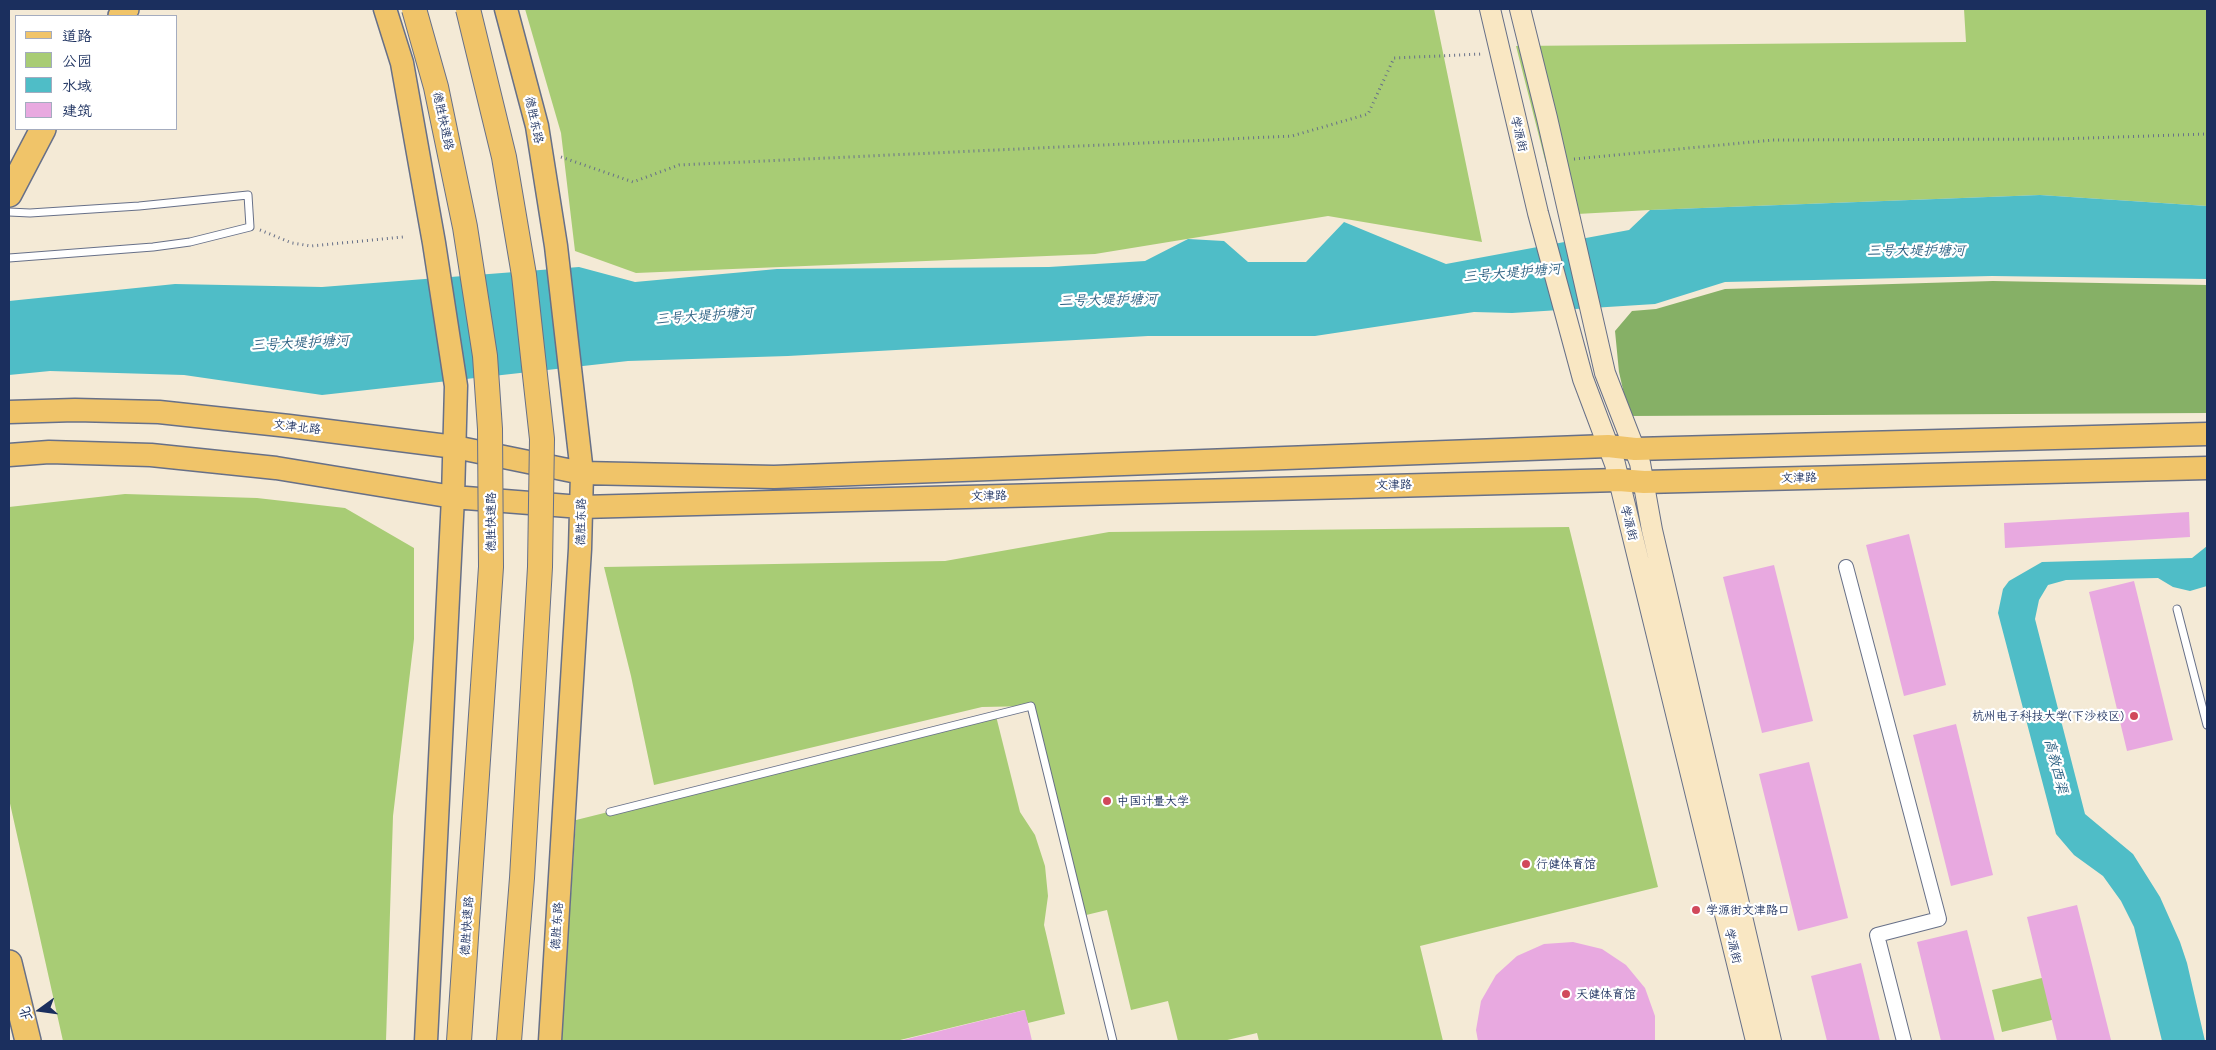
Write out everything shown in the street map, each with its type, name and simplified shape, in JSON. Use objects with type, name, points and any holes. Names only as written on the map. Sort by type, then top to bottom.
[{"type":"highway","name":"德胜快速路","points":[[414,9],[436,87],[465,227],[485,356],[490,429],[491,567],[459,1041]]},
{"type":"highway","points":[[468,9],[504,157],[522,265],[542,439],[539,576],[522,878],[509,1041]]},
{"type":"highway","points":[[9,194],[41,130]]},
{"type":"highway","points":[[9,963],[26,1041]]},
{"type":"highway","points":[[9,982],[26,1041]]},
{"type":"main road","points":[[385,9],[402,63],[434,243],[456,386],[453,497],[426,1041]]},
{"type":"main road","name":"德胜东路","points":[[506,9],[537,126],[541,150],[556,246],[572,372],[582,473],[580,558],[550,1041]]},
{"type":"main road","name":"学源街","points":[[1490,9],[1538,213],[1583,379],[1619,480],[1756,1041]]},
{"type":"main road","name":"学源街","points":[[1520,9],[1605,372],[1635,449],[1644,482],[1652,530],[1771,1041]]},
{"type":"main road","name":"文津北路","points":[[9,412],[75,410],[159,412],[455,447],[582,473]]},
{"type":"main road","points":[[582,473],[774,477],[1608,446],[1635,449],[2197,435]]},
{"type":"main road","points":[[9,455],[49,452],[151,455],[276,468],[453,497],[581,507]]},
{"type":"main road","name":"文津路","points":[[581,507],[1619,480],[1644,482],[2197,468]]},
{"type":"street","points":[[1846,566],[1939,918],[1877,936],[1904,1041]]},
{"type":"lane","points":[[9,212],[30,213],[139,206],[248,195],[250,228],[190,242],[153,247],[9,258]]},
{"type":"lane","points":[[2177,610],[2207,724]]},
{"type":"lane","points":[[610,812],[1031,706],[1113,1041]]},
{"type":"path","points":[[541,150],[633,182],[679,165],[1292,136],[1368,114],[1394,58],[1500,53]]},
{"type":"path","points":[[1557,163],[1570,159],[1773,140],[2059,139],[2207,134]]},
{"type":"path","points":[[250,228],[275,235],[292,243],[310,246],[403,237]]},
{"type":"green space","points":[[525,9],[1434,9],[1482,242],[1328,216],[1095,254],[636,273],[575,251],[561,133]]},
{"type":"green space","points":[[1964,9],[2207,9],[2207,206],[2040,195],[1559,215],[1516,46],[1966,42]]},
{"type":"green space","points":[[1993,281],[2207,285],[2207,413],[1629,416],[1619,372],[1615,331],[1632,311],[1656,309],[1725,289]]},
{"type":"green space","points":[[125,494],[257,498],[345,508],[414,548],[414,639],[393,816],[386,1041],[63,1041],[9,799],[9,507]]},
{"type":"green space","name":"中国计量大学","points":[[1569,527],[1658,887],[1420,946],[1443,1041],[1259,1041],[1257,1033],[1223,1041],[1178,1041],[1168,1001],[1131,1010],[1107,910],[1082,916],[1031,706],[982,707],[654,785],[631,676],[604,567],[945,561],[1109,532]]},
{"type":"green space","points":[[996,716],[1020,812],[1035,835],[1045,866],[1048,896],[1044,925],[1065,1014],[1028,1023],[1024,1010],[896,1041],[561,1041],[576,820]]},
{"type":"green space","points":[[2079,969],[2089,1011],[2002,1032],[1992,990]]},
{"type":"water","name":"三号大堤护塘河","points":[[2040,195],[2207,206],[2207,279],[1992,276],[1725,282],[1655,304],[1512,313],[1474,312],[1315,336],[1148,336],[788,356],[628,361],[322,395],[184,375],[50,371],[9,375],[9,301],[175,284],[322,287],[579,267],[635,282],[777,269],[1049,267],[1145,261],[1188,239],[1224,241],[1248,262],[1306,262],[1344,222],[1446,264],[1629,230],[1650,210]]},
{"type":"water","name":"高教西渠","points":[[2207,546],[2207,586],[2190,591],[2173,587],[2158,578],[2066,580],[2048,585],[2039,600],[2035,619],[2085,814],[2133,854],[2160,897],[2187,963],[2205,1041],[2162,1041],[2134,927],[2121,901],[2103,876],[2074,855],[2056,834],[1998,613],[2003,589],[2009,581],[2042,562],[2192,558]]},
{"type":"building","points":[[2189,512],[2190,537],[2005,548],[2004,523]]},
{"type":"building","points":[[1909,534],[1946,685],[1904,696],[1866,545]]},
{"type":"building","points":[[1774,565],[1813,721],[1762,733],[1723,577]]},
{"type":"building","points":[[2134,581],[2173,740],[2127,751],[2089,592]]},
{"type":"building","points":[[1956,724],[1993,875],[1951,886],[1913,735]]},
{"type":"building","points":[[1809,762],[1848,918],[1798,931],[1759,774]]},
{"type":"building","points":[[2077,905],[2111,1040],[2108,1041],[2057,1041],[2027,917]]},
{"type":"building","points":[[1967,930],[1995,1041],[1941,1041],[1917,942]]},
{"type":"building","name":"天健体育馆","points":[[1573,942],[1602,949],[1626,965],[1645,988],[1655,1016],[1655,1041],[1478,1041],[1476,1030],[1481,1001],[1496,975],[1517,956],[1544,944]]},
{"type":"building","points":[[1861,963],[1880,1041],[1827,1041],[1811,976]]},
{"type":"building","points":[[1025,1010],[1032,1041],[899,1041]]},
{"type":"place","name":"杭州电子科技大学(下沙校区)","points":[[2134,716]]},
{"type":"place","name":"中国计量大学","points":[[1107,801]]},
{"type":"place","name":"行健体育馆","points":[[1526,864]]},
{"type":"place","name":"学源街文津路口","points":[[1696,910]]},
{"type":"place","name":"天健体育馆","points":[[1566,994]]}]
